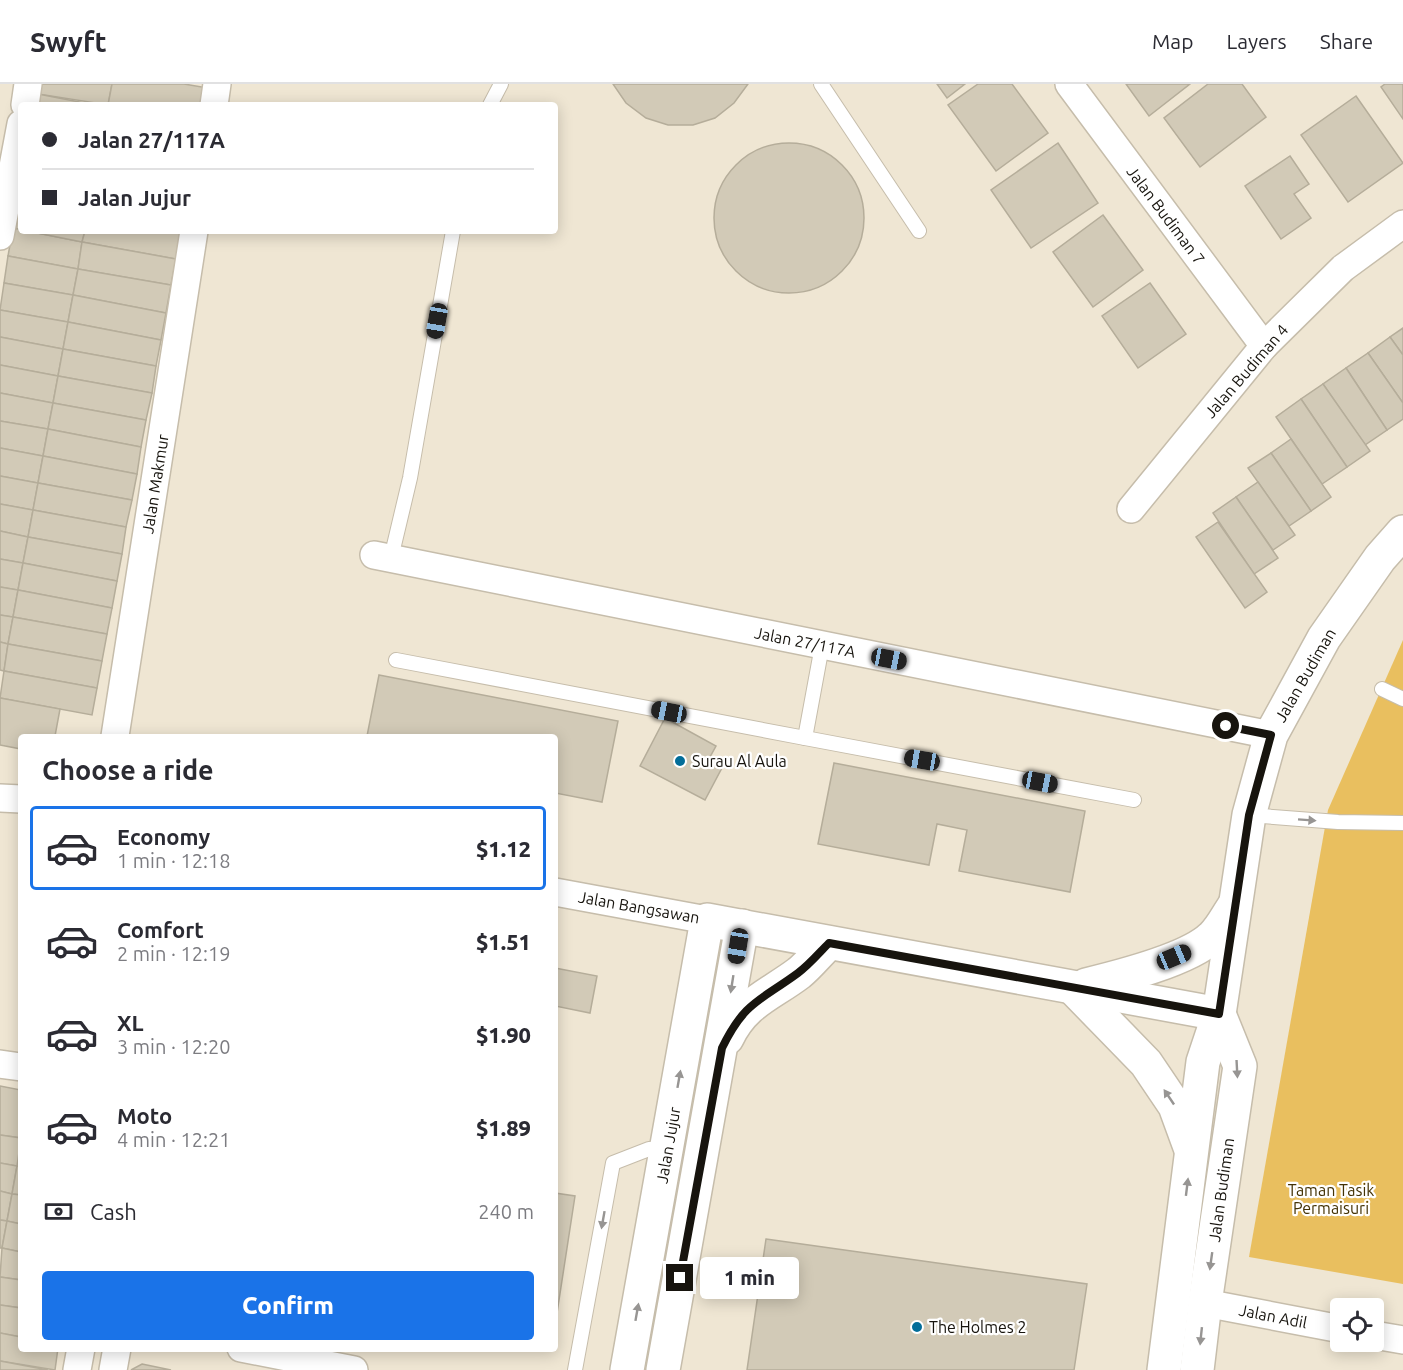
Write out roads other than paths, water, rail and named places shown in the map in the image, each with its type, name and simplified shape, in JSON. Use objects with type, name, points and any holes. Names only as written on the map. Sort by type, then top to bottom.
[{"type":"street","points":[[25,102],[28,84]]},
{"type":"street","points":[[214,102],[217,84]]},
{"type":"street","name":"Jalan Budiman 7","points":[[1069,84],[1264,346]]},
{"type":"street","points":[[0,236],[18,140]]},
{"type":"street","name":"Jalan Budiman 4","points":[[1131,509],[1264,346],[1344,268],[1403,224]]},
{"type":"street","name":"Jalan Makmur","points":[[115,734],[194,234]]},
{"type":"street","name":"Jalan Budiman","points":[[1164,1370],[1203,1062],[1219,1014],[1249,815],[1271,735],[1324,638],[1380,558],[1403,532]]},
{"type":"street","name":"Jalan 27/117A","points":[[383,556],[1271,735]]},
{"type":"street","points":[[0,798],[18,800]]},
{"type":"street","name":"Jalan Bangsawan","points":[[558,892],[1219,1014]]},
{"type":"street","points":[[1072,988],[1139,972],[1191,950],[1212,937],[1235,905]]},
{"type":"street","name":"Jalan Jujur","points":[[627,1370],[707,920]]},
{"type":"street","points":[[663,1370],[742,926]]},
{"type":"street","points":[[722,1048],[735,1021],[761,996],[799,972],[829,943]]},
{"type":"street","points":[[1072,988],[1146,1063],[1175,1106],[1191,1151]]},
{"type":"street","name":"Jalan Budiman","points":[[1197,1370],[1204,1303],[1239,1066],[1219,1014]]},
{"type":"street","points":[[0,1064],[18,1067]]},
{"type":"street","name":"Jalan Adil","points":[[1204,1303],[1330,1327]]},
{"type":"street","points":[[1384,1337],[1403,1340]]},
{"type":"street","points":[[77,1370],[80,1352]]},
{"type":"street","points":[[113,1370],[116,1352]]},
{"type":"street","points":[[262,1352],[354,1370]]},
{"type":"lane","points":[[492,102],[501,84]]},
{"type":"lane","points":[[821,84],[919,231]]},
{"type":"lane","points":[[383,556],[410,478],[452,234]]},
{"type":"lane","points":[[805,738],[822,646]]},
{"type":"lane","points":[[396,660],[1134,800]]},
{"type":"lane","points":[[1382,688],[1403,699]]},
{"type":"lane","points":[[1249,815],[1338,822],[1403,823]]},
{"type":"lane","points":[[575,1370],[613,1163],[649,1149],[667,1148]]},
{"type":"place","name":"Surau Al Aula","points":[[680,761]]},
{"type":"place","name":"The Holmes 2","points":[[917,1327]]},
{"type":"park label","name":"Taman Tasik Permaisuri","points":[[1331,1199]]}]
